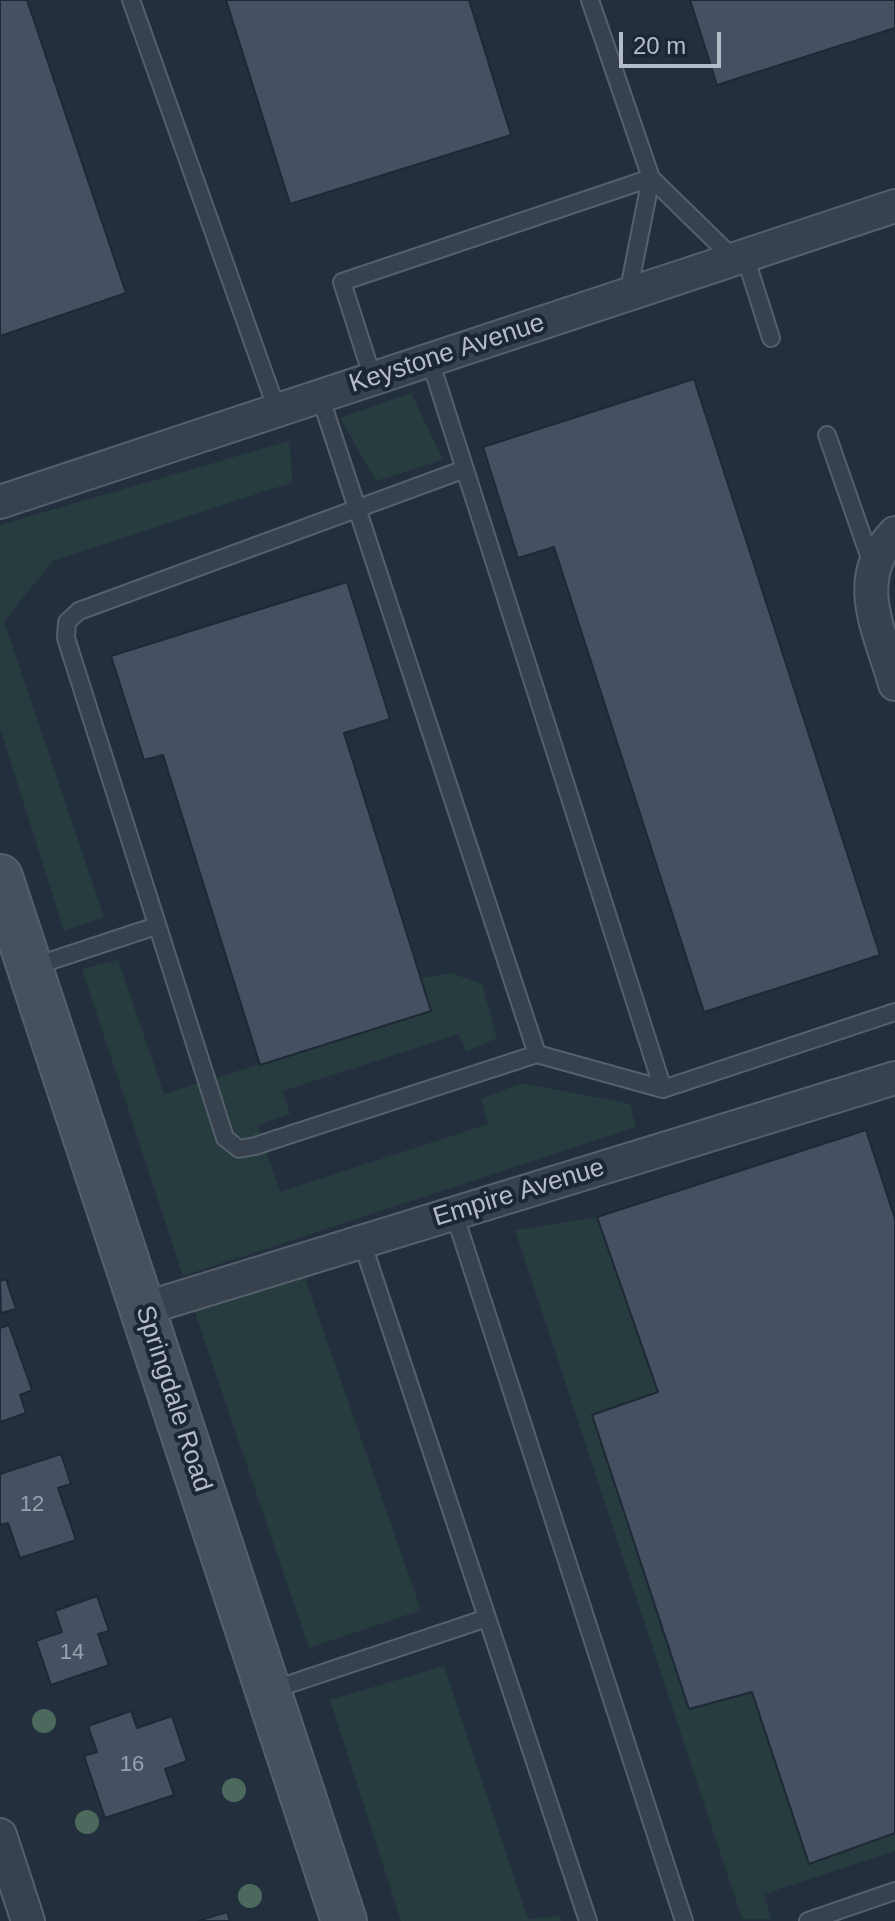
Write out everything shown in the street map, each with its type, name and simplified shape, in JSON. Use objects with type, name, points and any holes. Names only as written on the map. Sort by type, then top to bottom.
[{"type":"main road","name":"Springdale Road","points":[[0,877],[344,1921]]},
{"type":"street","name":"Keystone Avenue","points":[[0,502],[895,206]]},
{"type":"street","points":[[895,533],[872,564],[869,592],[895,684]]},
{"type":"street","name":"Empire Avenue","points":[[143,1309],[895,1078]]},
{"type":"street","points":[[0,1835],[28,1921]]},
{"type":"lane","points":[[131,0],[277,410]]},
{"type":"lane","points":[[590,0],[651,178],[740,257],[771,338]]},
{"type":"lane","points":[[628,294],[651,178]]},
{"type":"lane","points":[[373,379],[342,282],[651,178]]},
{"type":"lane","points":[[430,360],[663,1089]]},
{"type":"lane","points":[[320,396],[537,1054]]},
{"type":"lane","points":[[827,435],[872,564]]},
{"type":"lane","points":[[465,469],[356,506],[79,611],[67,622],[66,638],[225,1138],[239,1149],[255,1146],[537,1054],[663,1089],[895,1012]]},
{"type":"lane","points":[[30,967],[156,926]]},
{"type":"lane","points":[[454,1213],[684,1921]]},
{"type":"lane","points":[[362,1242],[588,1921]]},
{"type":"lane","points":[[269,1691],[487,1618]]},
{"type":"lane","points":[[808,1921],[895,1891]]},
{"type":"green space","points":[[411,393],[443,460],[376,481],[340,418]]},
{"type":"green space","points":[[289,441],[293,482],[53,561],[4,621],[104,917],[64,931],[0,728],[0,525]]},
{"type":"green space","points":[[118,960],[164,1094],[430,1011],[421,978],[451,973],[482,984],[497,1038],[466,1052],[459,1034],[283,1091],[290,1114],[258,1125],[280,1192],[488,1124],[481,1099],[522,1083],[630,1104],[636,1127],[183,1276],[82,969]]},
{"type":"green space","points":[[597,1217],[658,1392],[809,1863],[895,1833],[895,1851],[764,1894],[771,1919],[742,1919],[515,1230]]},
{"type":"green space","points":[[299,1261],[421,1610],[309,1648],[189,1295]]},
{"type":"green space","points":[[444,1666],[528,1919],[559,1916],[561,1921],[401,1921],[330,1700]]},
{"type":"building","points":[[0,0],[27,0],[126,293],[0,336]]},
{"type":"building","points":[[226,0],[469,0],[511,135],[290,204]]},
{"type":"building","points":[[690,0],[895,0],[895,28],[717,85]]},
{"type":"building","points":[[694,379],[880,955],[704,1012],[554,547],[518,558],[483,447]]},
{"type":"building","points":[[347,582],[390,719],[344,733],[431,1011],[260,1065],[163,755],[144,760],[111,656]]},
{"type":"building","points":[[866,1130],[895,1219],[895,1833],[809,1864],[752,1692],[689,1709],[592,1415],[658,1392],[597,1217]]},
{"type":"building","points":[[6,1279],[16,1309],[1,1313],[0,1281]]},
{"type":"building","points":[[9,1325],[32,1390],[20,1395],[26,1413],[0,1422],[0,1328]]},
{"type":"building","points":[[61,1454],[71,1484],[58,1488],[76,1540],[20,1558],[8,1523],[0,1525],[0,1474]]},
{"type":"building","points":[[97,1596],[109,1631],[98,1634],[109,1665],[51,1685],[36,1641],[62,1632],[55,1611]]},
{"type":"building","points":[[131,1711],[137,1728],[172,1716],[187,1761],[165,1769],[174,1795],[105,1818],[84,1756],[97,1752],[88,1726]]},
{"type":"building","points":[[227,1912],[230,1921],[198,1921]]}]
